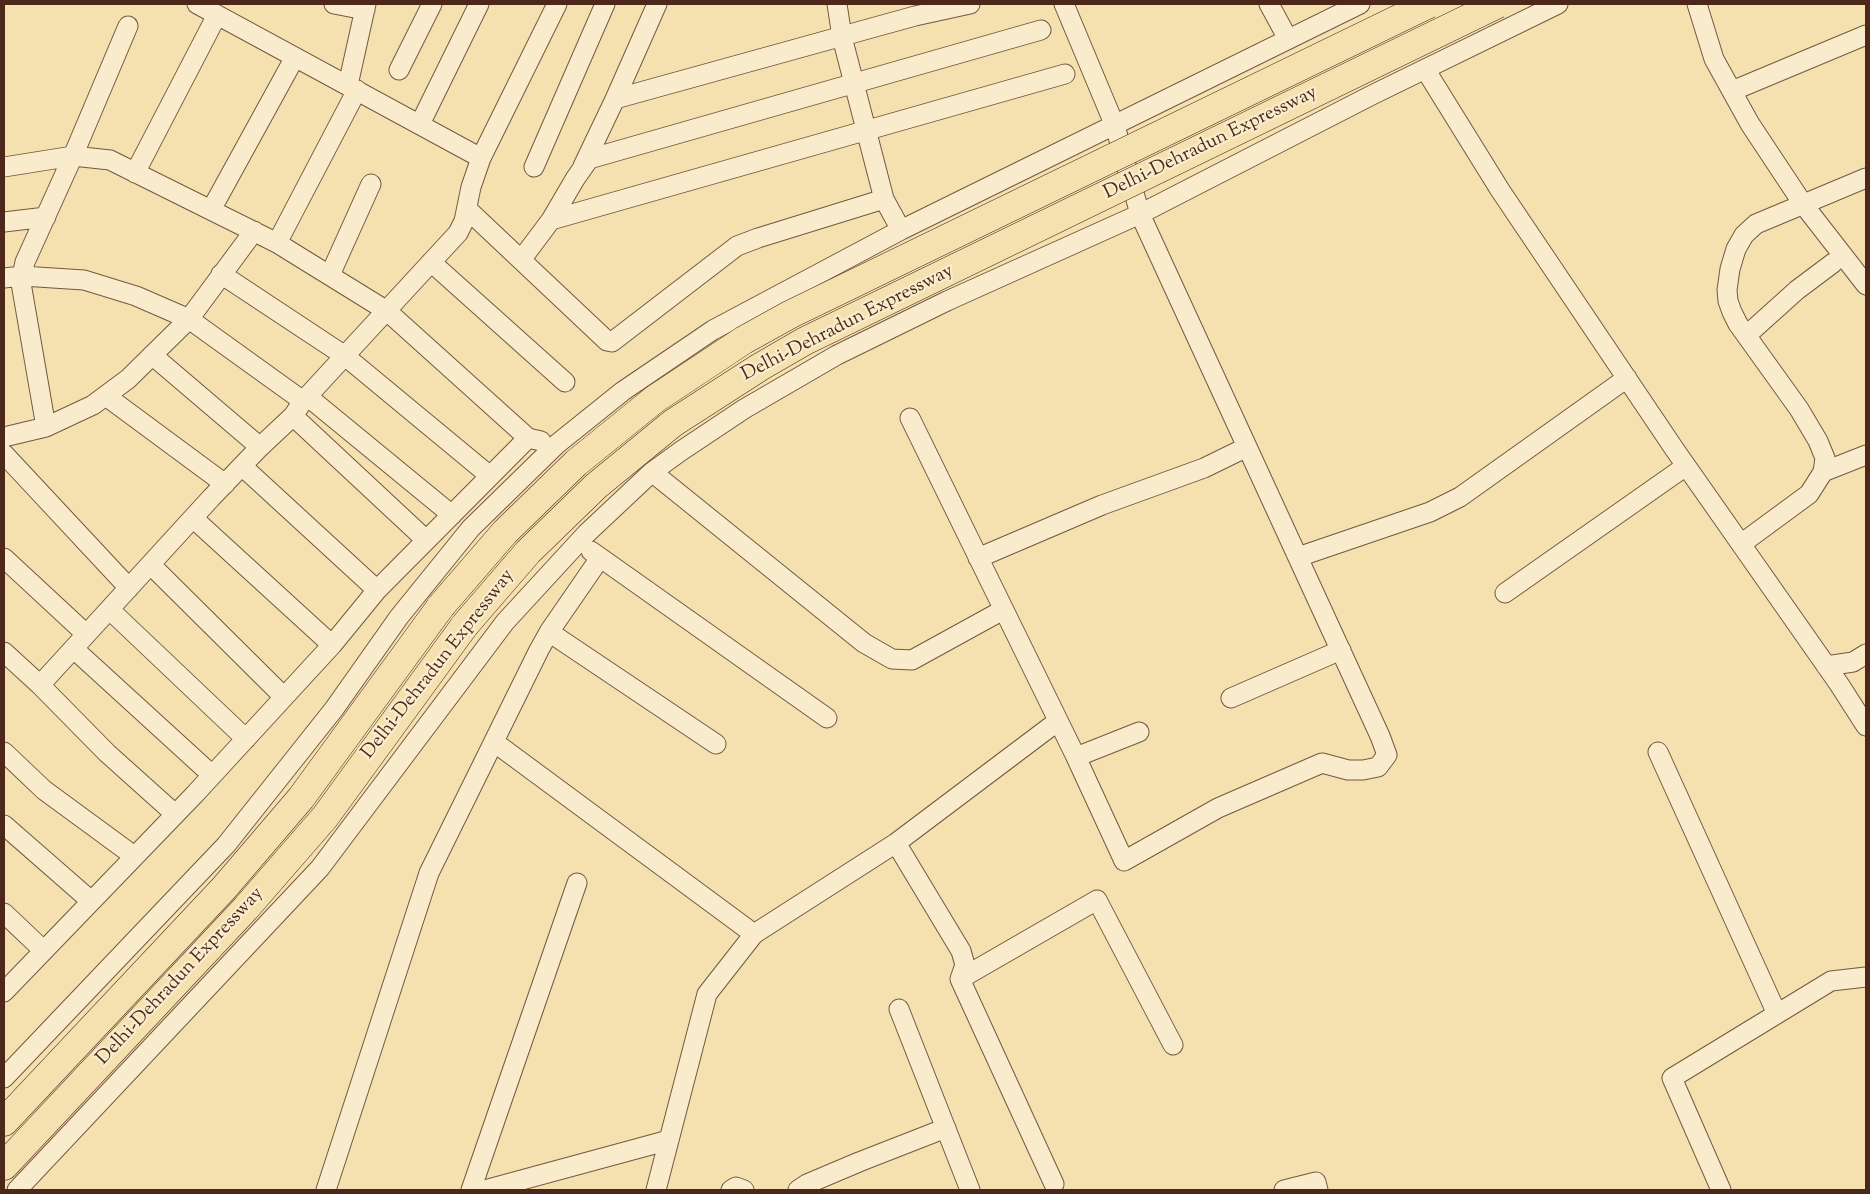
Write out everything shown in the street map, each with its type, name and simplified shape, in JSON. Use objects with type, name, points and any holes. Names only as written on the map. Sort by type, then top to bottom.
[{"type":"highway","name":"Delhi-Dehradun Expressway","points":[[4,1122],[224,888],[301,798],[441,606],[472,568],[540,497],[613,431],[699,368],[791,314],[1429,4]]},
{"type":"highway","name":"Delhi-Dehradun Expressway","points":[[4,1166],[246,908],[313,831],[465,625],[496,588],[561,518],[632,455],[673,423],[716,394],[805,341],[1498,4]]},
{"type":"street","points":[[197,4],[481,158]]},
{"type":"street","points":[[277,242],[352,87],[366,7],[334,4]]},
{"type":"street","points":[[398,70],[432,4]]},
{"type":"street","points":[[420,124],[479,4]]},
{"type":"street","points":[[40,685],[458,233],[464,221],[470,187],[481,158],[557,4]]},
{"type":"street","points":[[534,167],[605,4]]},
{"type":"street","points":[[522,260],[552,220],[583,166],[657,4]]},
{"type":"street","points":[[837,4],[842,37],[884,199],[901,230]]},
{"type":"street","points":[[615,99],[915,16],[970,4]]},
{"type":"street","points":[[910,418],[1076,757],[1124,862],[1218,808],[1322,763],[1348,770],[1362,770],[1378,767],[1387,755],[1341,650],[1140,214],[1115,126],[1064,4]]},
{"type":"street","points":[[1269,4],[1288,38]]},
{"type":"street","points":[[4,1078],[226,845],[334,709],[399,617],[471,528],[556,444],[624,391],[713,330],[901,230],[1360,4]]},
{"type":"street","points":[[17,1190],[320,868],[505,622],[579,542],[652,472],[744,409],[837,355],[947,301],[1140,214],[1425,69],[1558,4]]},
{"type":"street","points":[[1697,4],[1714,59],[1750,124],[1803,204],[1866,285]]},
{"type":"street","points":[[135,172],[217,15]]},
{"type":"street","points":[[13,277],[25,262],[46,217],[128,26]]},
{"type":"street","points":[[583,166],[589,159],[1041,30]]},
{"type":"street","points":[[1732,91],[1866,35]]},
{"type":"street","points":[[211,210],[295,57]]},
{"type":"street","points":[[1425,69],[1500,190],[1626,378],[1826,666],[1864,715]]},
{"type":"street","points":[[552,220],[1065,74]]},
{"type":"street","points":[[4,167],[73,156],[110,160],[277,242],[386,311],[528,438],[556,444]]},
{"type":"street","points":[[1741,544],[1809,494],[1823,472],[1825,458],[1818,441],[1798,409],[1747,334],[1738,324],[1728,300],[1727,290],[1730,269],[1736,249],[1744,235],[1756,224],[1866,178]]},
{"type":"street","points":[[330,275],[371,184]]},
{"type":"street","points":[[467,209],[607,341],[612,342],[737,246],[884,199]]},
{"type":"street","points":[[4,222],[46,217]]},
{"type":"street","points":[[4,437],[46,427],[93,405],[128,379],[189,319],[254,231]]},
{"type":"street","points":[[431,262],[565,382]]},
{"type":"street","points":[[1747,334],[1797,290],[1833,263]]},
{"type":"street","points":[[221,274],[345,356],[490,476]]},
{"type":"street","points":[[13,277],[84,280],[136,296],[189,319],[452,515]]},
{"type":"street","points":[[13,277],[21,283],[46,427]]},
{"type":"street","points":[[152,356],[260,447]]},
{"type":"street","points":[[1298,557],[1430,512],[1460,497],[1626,378]]},
{"type":"street","points":[[106,396],[225,484]]},
{"type":"street","points":[[301,404],[426,540]]},
{"type":"street","points":[[4,992],[246,739],[332,645],[377,590],[528,438]]},
{"type":"street","points":[[978,558],[1102,505],[1204,468],[1247,447]]},
{"type":"street","points":[[4,454],[129,588]]},
{"type":"street","points":[[1823,472],[1866,455]]},
{"type":"street","points":[[242,466],[377,590]]},
{"type":"street","points":[[1505,594],[1686,466]]},
{"type":"street","points":[[652,472],[864,643],[892,659],[912,660],[1004,610]]},
{"type":"street","points":[[193,518],[332,645]]},
{"type":"street","points":[[579,542],[826,718]]},
{"type":"street","points":[[4,558],[80,642],[212,775]]},
{"type":"street","points":[[326,1190],[429,873],[549,632],[600,558]]},
{"type":"street","points":[[151,565],[284,697]]},
{"type":"street","points":[[110,610],[246,739]]},
{"type":"street","points":[[549,632],[716,744]]},
{"type":"street","points":[[1231,698],[1341,650]]},
{"type":"street","points":[[4,652],[40,685],[107,753],[175,814]]},
{"type":"street","points":[[1826,666],[1853,662],[1866,654]]},
{"type":"street","points":[[656,1190],[707,994],[754,934],[896,843],[1058,721]]},
{"type":"street","points":[[1076,757],[1139,732]]},
{"type":"street","points":[[494,742],[754,934]]},
{"type":"street","points":[[4,752],[44,790],[134,856]]},
{"type":"street","points":[[1658,752],[1777,1014]]},
{"type":"street","points":[[4,825],[91,901]]},
{"type":"street","points":[[896,843],[961,951],[966,965],[960,979],[1054,1184]]},
{"type":"street","points":[[471,1190],[577,883]]},
{"type":"street","points":[[960,979],[1097,900],[1173,1045]]},
{"type":"street","points":[[4,913],[43,950]]},
{"type":"street","points":[[1722,1190],[1672,1078],[1831,981],[1866,977]]},
{"type":"street","points":[[899,1009],[970,1190]]},
{"type":"street","points":[[798,1190],[807,1184],[946,1128]]},
{"type":"street","points":[[486,1190],[669,1140]]},
{"type":"street","points":[[1284,1190],[1316,1182],[1318,1190]]},
{"type":"street","points":[[731,1190],[736,1187],[744,1190]]}]
